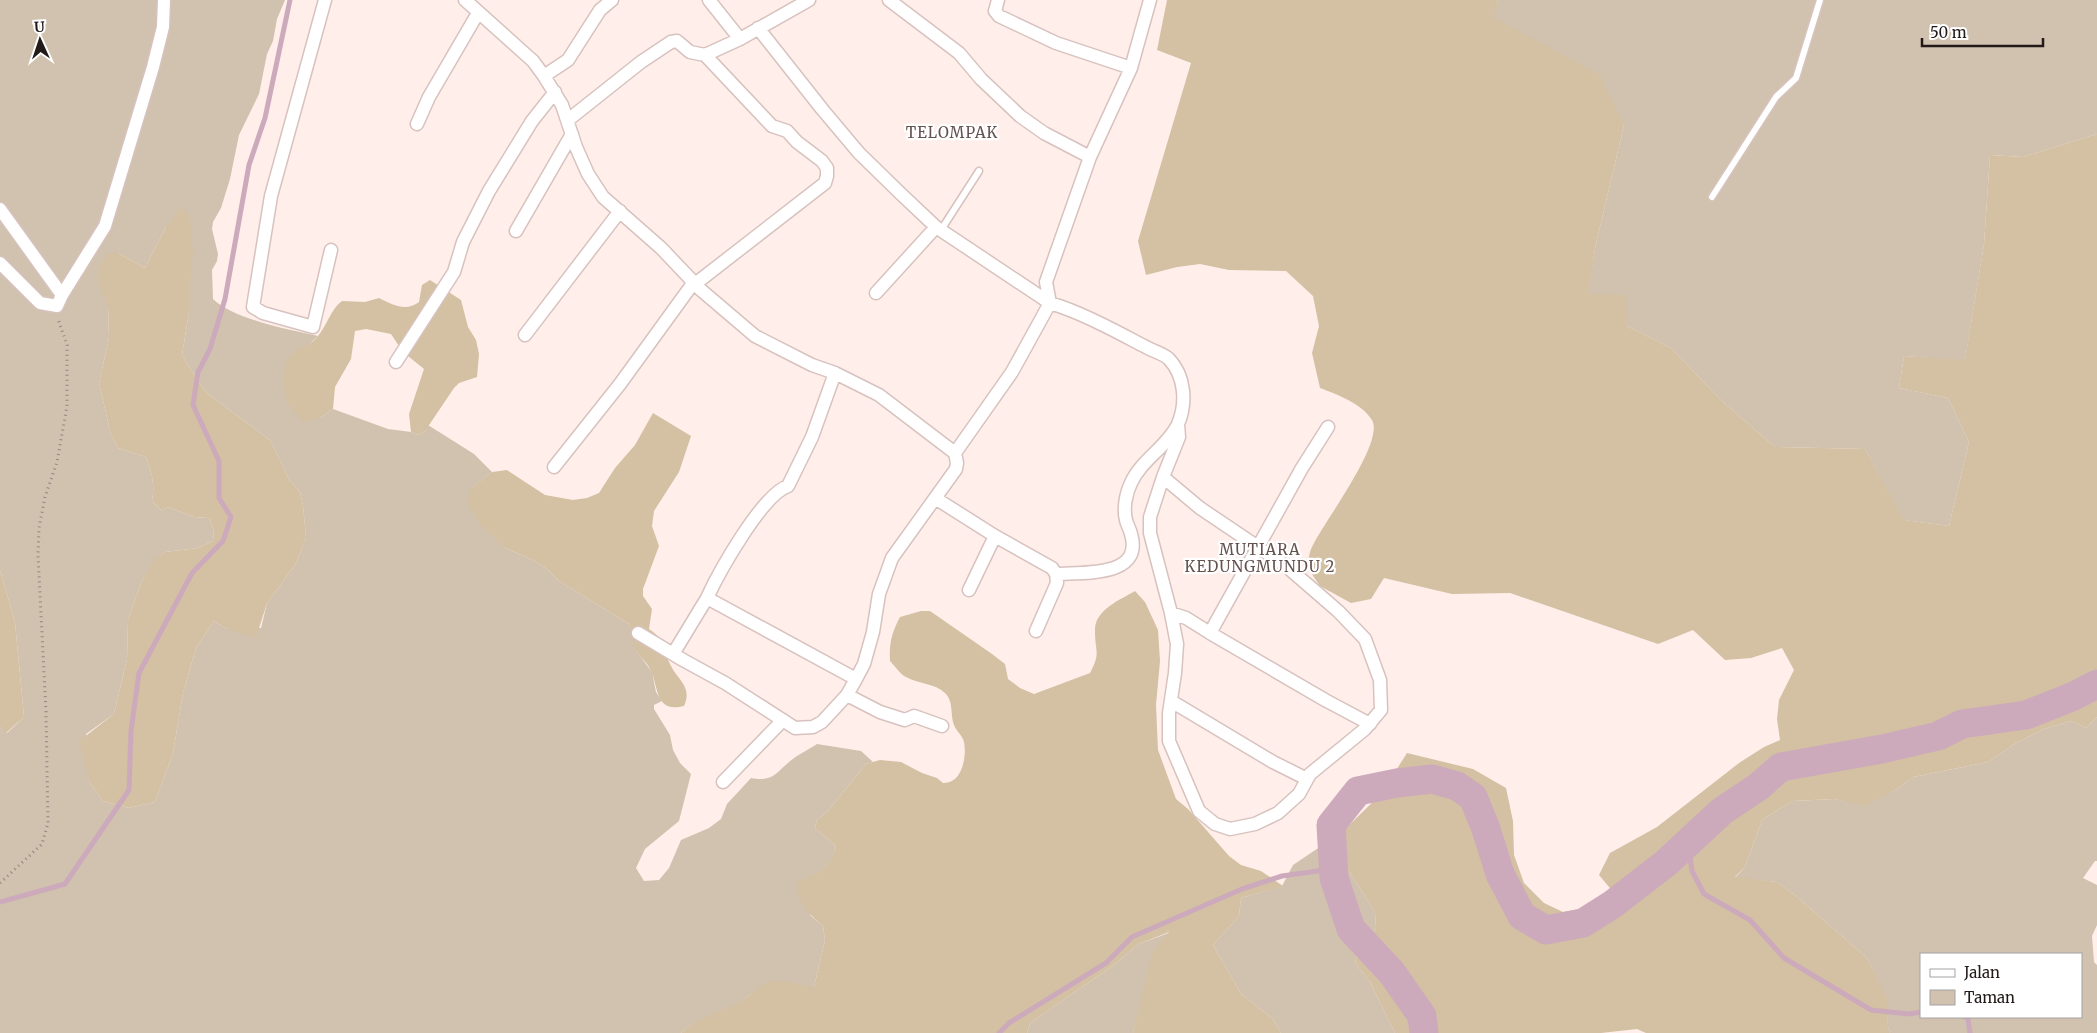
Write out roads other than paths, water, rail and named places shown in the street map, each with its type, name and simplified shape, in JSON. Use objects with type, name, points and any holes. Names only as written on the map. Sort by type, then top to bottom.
[{"type":"street","points":[[59,301],[105,226],[153,66],[163,27],[164,0]]},
{"type":"street","points":[[325,0],[271,196],[253,307],[263,313],[313,328],[331,250]]},
{"type":"street","points":[[466,0],[478,13],[533,61],[544,76],[568,120],[588,174],[603,197],[661,248],[694,283],[755,336],[812,365],[835,372],[878,395],[955,453],[956,469],[892,558],[879,594],[873,632],[856,679],[847,695],[822,722],[813,727],[794,728],[725,683],[638,632]]},
{"type":"street","points":[[544,76],[568,60],[600,10],[612,0]]},
{"type":"street","points":[[709,0],[740,39]]},
{"type":"street","points":[[705,55],[740,39],[809,0]]},
{"type":"street","points":[[889,0],[959,53],[981,79],[1020,116],[1044,133],[1090,157]]},
{"type":"street","points":[[998,0],[995,11],[999,16],[1056,43],[1131,68]]},
{"type":"street","points":[[955,453],[1012,372],[1050,303],[1046,282],[1090,157],[1131,68],[1150,0]]},
{"type":"street","points":[[417,124],[429,97],[478,13]]},
{"type":"street","points":[[758,28],[859,153],[938,229],[1050,303],[1073,311],[1169,359],[1183,388],[1184,402],[1178,424],[1179,438],[1163,477],[1150,516],[1150,533],[1177,644],[1169,741],[1200,811],[1215,824],[1230,829],[1255,824],[1278,812],[1299,794],[1310,774],[1370,724],[1382,710],[1380,680],[1365,639],[1338,611],[1293,573],[1200,508],[1163,477]]},
{"type":"street","points":[[554,467],[620,384],[694,283],[825,183],[827,176],[827,168],[822,161],[797,142],[787,131],[772,126],[705,55],[690,52],[677,41],[671,42],[642,62],[568,120]]},
{"type":"street","points":[[396,362],[454,272],[463,242],[489,191],[532,121],[554,92]]},
{"type":"street","points":[[516,231],[572,134]]},
{"type":"street","points":[[0,208],[59,301]]},
{"type":"street","points":[[524,336],[620,211]]},
{"type":"street","points":[[876,293],[938,229]]},
{"type":"street","points":[[0,263],[40,303],[59,301]]},
{"type":"street","points":[[673,654],[707,598],[716,579],[757,514],[780,488],[788,486],[812,437],[835,372]]},
{"type":"street","points":[[1056,574],[1108,570],[1128,561],[1133,548],[1132,535],[1125,519],[1126,496],[1132,481],[1178,424]]},
{"type":"street","points":[[1210,633],[1285,499],[1328,427]]},
{"type":"street","points":[[935,498],[995,536],[1052,568],[1056,574],[1056,583],[1036,631]]},
{"type":"street","points":[[969,590],[995,536]]},
{"type":"street","points":[[707,598],[856,679]]},
{"type":"street","points":[[1171,613],[1186,618],[1325,700],[1370,724]]},
{"type":"street","points":[[847,695],[880,712],[905,720],[914,716],[942,726]]},
{"type":"street","points":[[1171,701],[1273,762],[1307,779]]},
{"type":"street","points":[[723,782],[783,720]]},
{"type":"lane","points":[[1712,197],[1776,97],[1796,78],[1820,0]]},
{"type":"lane","points":[[938,229],[979,171]]},
{"type":"waterway","points":[[0,902],[65,884],[129,790],[131,731],[139,673],[192,573],[223,541],[231,517],[219,498],[219,461],[193,405],[198,372],[210,349],[225,299],[249,165],[265,118],[290,0]]},
{"type":"waterway","points":[[1424,1033],[1422,1016],[1392,973],[1351,929],[1334,878],[1331,825],[1358,791],[1397,783],[1432,779],[1457,786],[1473,797],[1486,829],[1500,874],[1522,916],[1546,930],[1583,923],[1613,904],[1666,863],[1722,811],[1758,787],[1781,767],[1882,749],[1938,736],[1962,724],[2026,715],[2074,696],[2097,684]]},
{"type":"waterway","points":[[1688,842],[1692,871],[1704,894],[1750,920],[1784,958],[1871,1010],[1909,1014],[1920,1012]]},
{"type":"waterway","points":[[999,1033],[1009,1023],[1106,963],[1132,937],[1242,889],[1282,876],[1332,869]]},
{"type":"waterway","points":[[1966,1018],[1970,1033]]},
{"type":"district","name":"TELOMPAK","points":[[952,132]]},
{"type":"district","name":"MUTIARA KEDUNGMUNDU 2","points":[[1260,558]]}]
